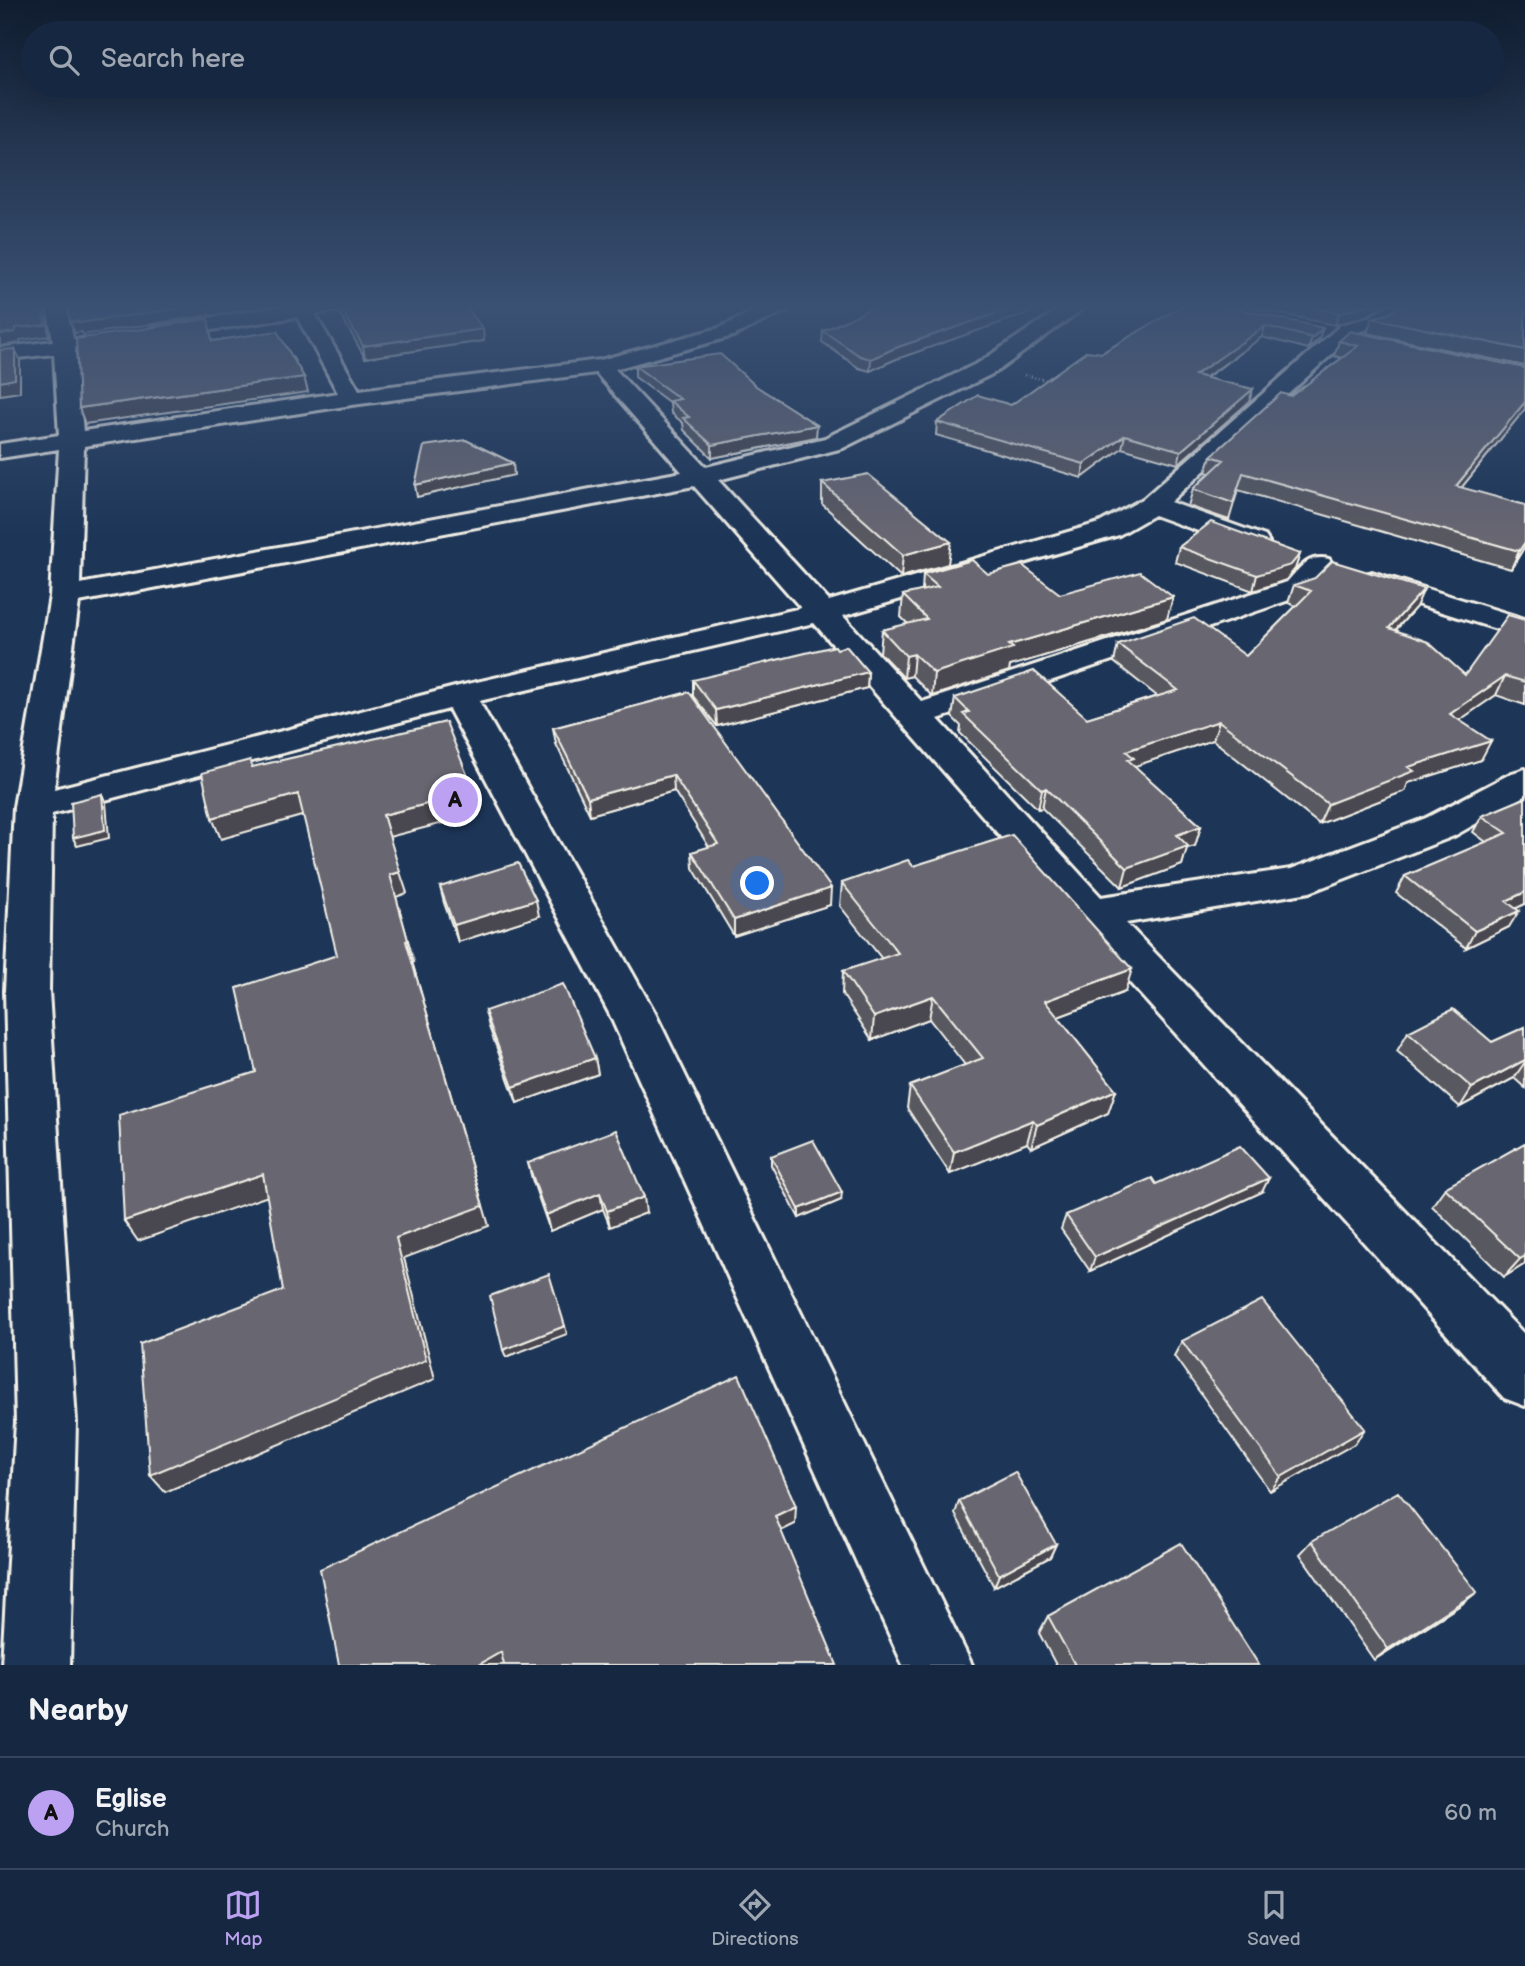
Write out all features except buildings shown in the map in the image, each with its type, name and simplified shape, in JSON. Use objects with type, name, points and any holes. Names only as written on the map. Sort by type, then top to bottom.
[{"type":"street","points":[[36,1665],[46,1422],[13,995],[33,807],[65,596],[72,442],[79,383]]},
{"type":"street","points":[[343,383],[352,398]]},
{"type":"street","points":[[0,452],[352,398],[471,383]]},
{"type":"street","points":[[616,383],[1092,913],[1525,1377]]},
{"type":"street","points":[[65,596],[699,477],[834,443],[956,383]]},
{"type":"street","points":[[33,807],[459,696],[820,612],[1109,529],[1152,505],[1277,383]]},
{"type":"street","points":[[1152,505],[1299,558],[1525,629]]},
{"type":"street","points":[[915,715],[1297,588],[1299,558]]},
{"type":"street","points":[[459,696],[632,1013],[938,1665]]},
{"type":"street","points":[[1092,913],[1296,881],[1440,827],[1525,781]]},
{"type":"place","name":"Eglise","points":[[455,800]]}]
